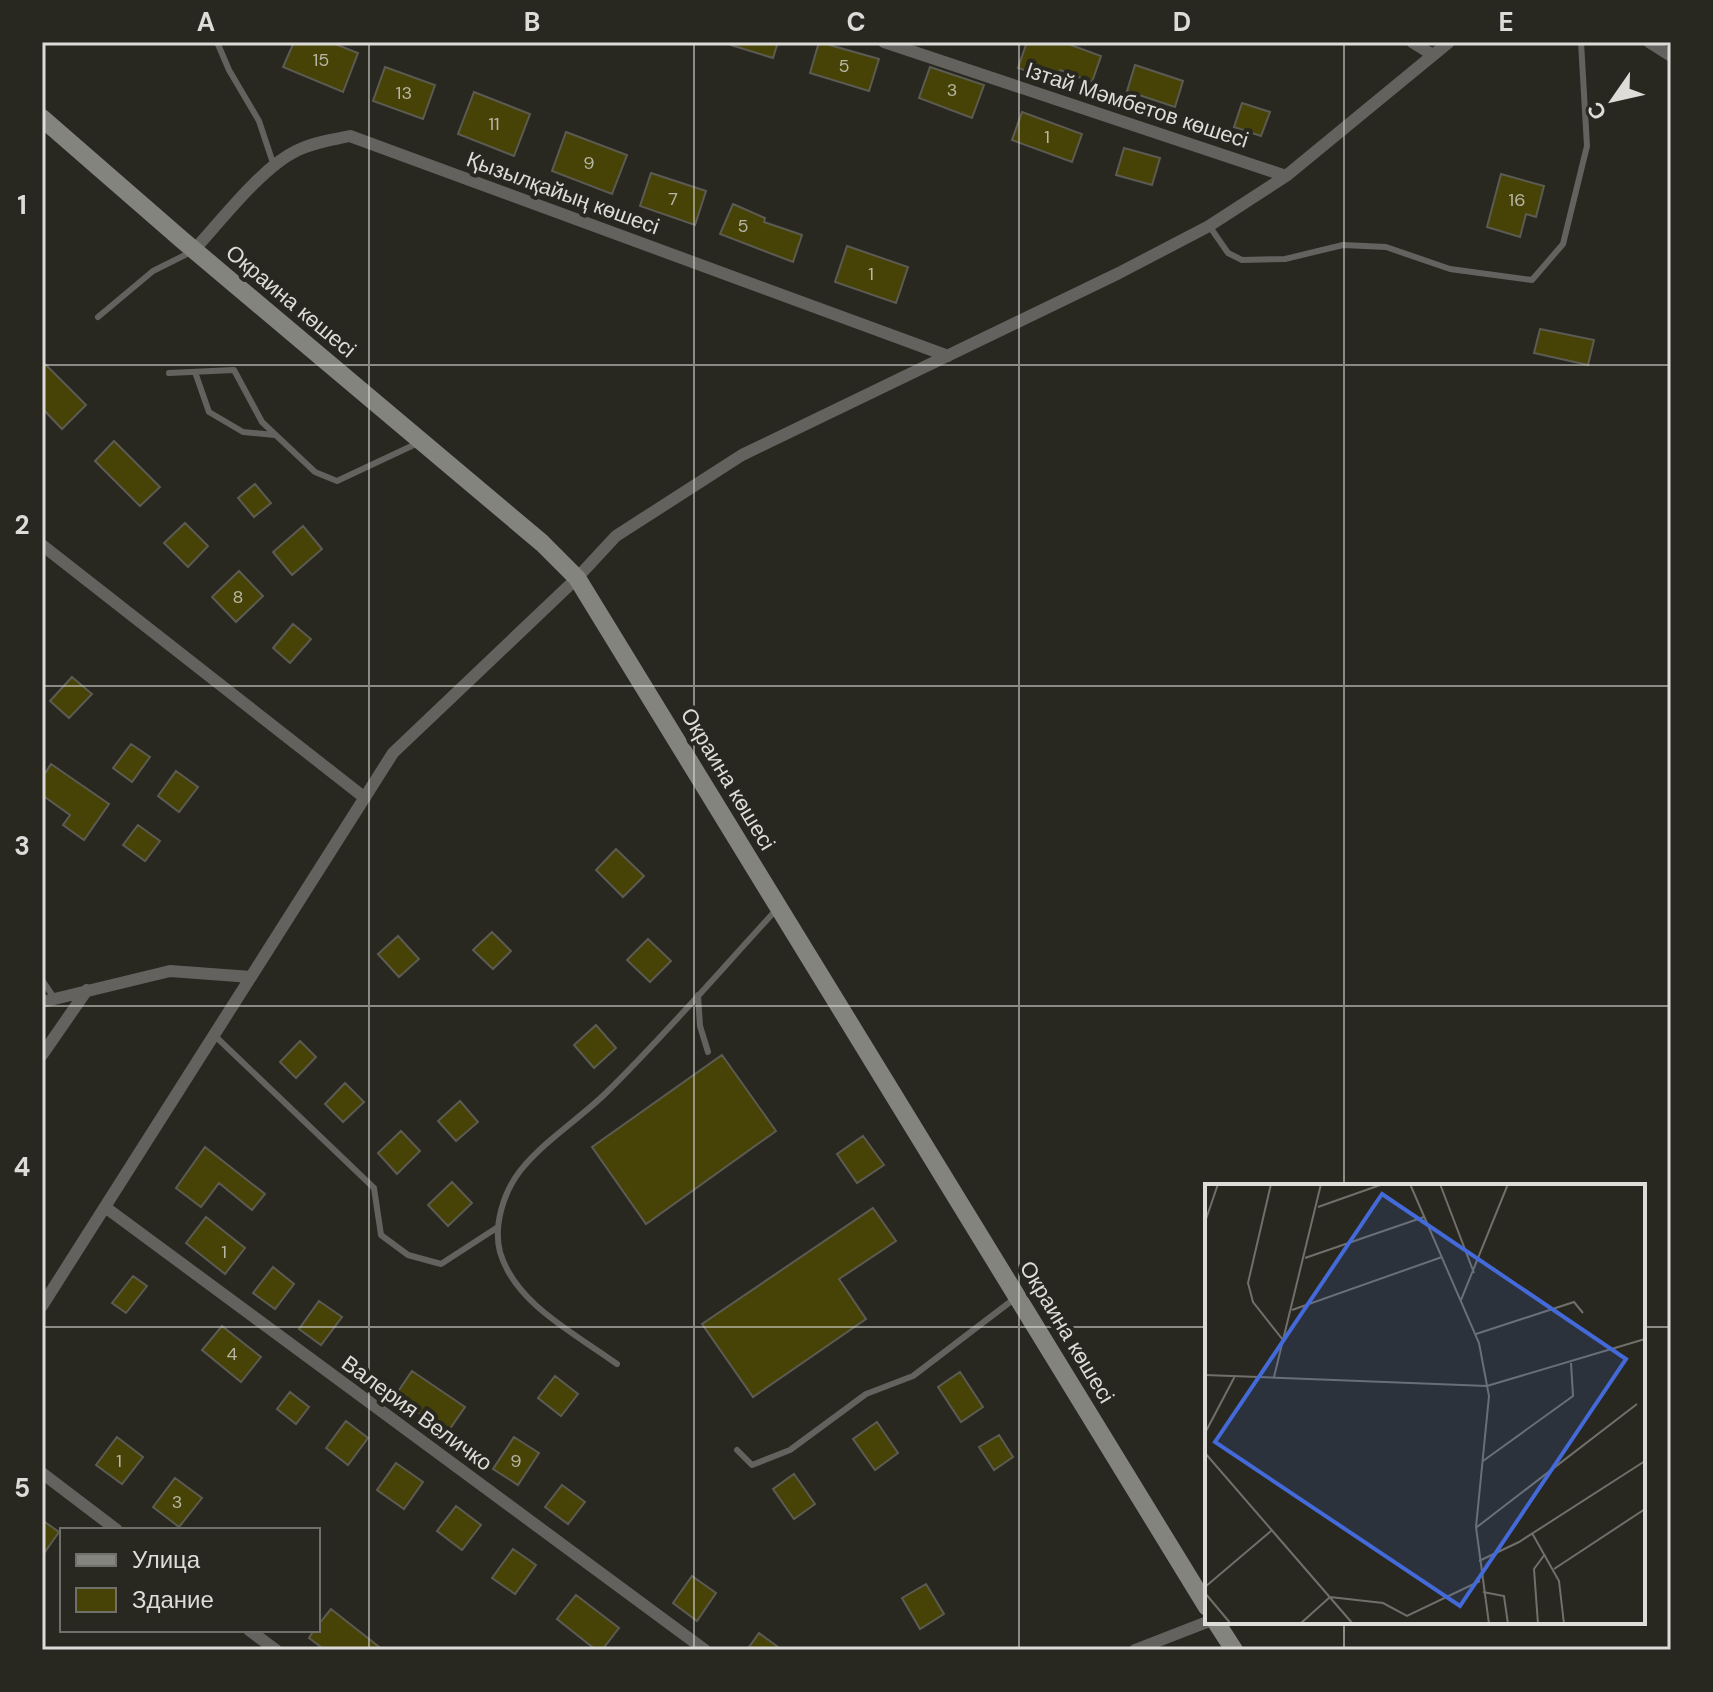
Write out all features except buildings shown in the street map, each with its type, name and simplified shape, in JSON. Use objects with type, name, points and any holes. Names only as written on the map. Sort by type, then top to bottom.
[{"type":"street","name":"Ізтай Мәмбетов көшесі","points":[[884,42],[1286,176]]},
{"type":"street","points":[[1412,42],[1433,55]]},
{"type":"street","points":[[42,1306],[393,753],[577,578],[616,536],[742,455],[1119,273],[1209,226],[1286,176],[1449,42]]},
{"type":"street","points":[[1649,42],[1671,56]]},
{"type":"street","name":"Окраина көшесі","points":[[42,118],[542,543],[577,578],[1205,1604]]},
{"type":"street","name":"Қызылқайың көшесі","points":[[194,250],[274,166],[294,152],[316,143],[350,136],[948,356]]},
{"type":"street","points":[[42,545],[365,798]]},
{"type":"street","points":[[48,1001],[170,971],[251,977]]},
{"type":"street","points":[[42,1055],[87,990]]},
{"type":"street","name":"Валерия Величко","points":[[105,1207],[705,1650]]},
{"type":"street","points":[[42,1473],[114,1528]]},
{"type":"street","points":[[1135,1650],[1205,1623]]},
{"type":"street","points":[[1217,1624],[1234,1650]]},
{"type":"street","points":[[252,1632],[276,1650]]},
{"type":"lane","points":[[217,42],[229,70],[259,121],[274,166]]},
{"type":"lane","points":[[1209,226],[1228,253],[1242,260],[1285,259],[1343,245],[1386,247],[1450,269],[1532,280],[1563,244],[1587,146],[1581,42]]},
{"type":"lane","points":[[98,317],[153,271],[194,250]]},
{"type":"lane","points":[[169,373],[234,370],[262,422],[315,472],[337,481],[421,442]]},
{"type":"lane","points":[[195,372],[209,412],[243,432],[275,435]]},
{"type":"lane","points":[[617,1364],[543,1311],[516,1283],[500,1251],[498,1227],[505,1195],[520,1171],[604,1095],[779,908]]},
{"type":"lane","points":[[42,980],[48,1001]]},
{"type":"lane","points":[[698,995],[700,1026],[708,1052]]},
{"type":"lane","points":[[214,1035],[374,1188],[381,1235],[408,1255],[441,1264],[498,1227]]},
{"type":"lane","points":[[737,1450],[752,1465],[790,1450],[866,1394],[913,1376],[1017,1297]]}]
